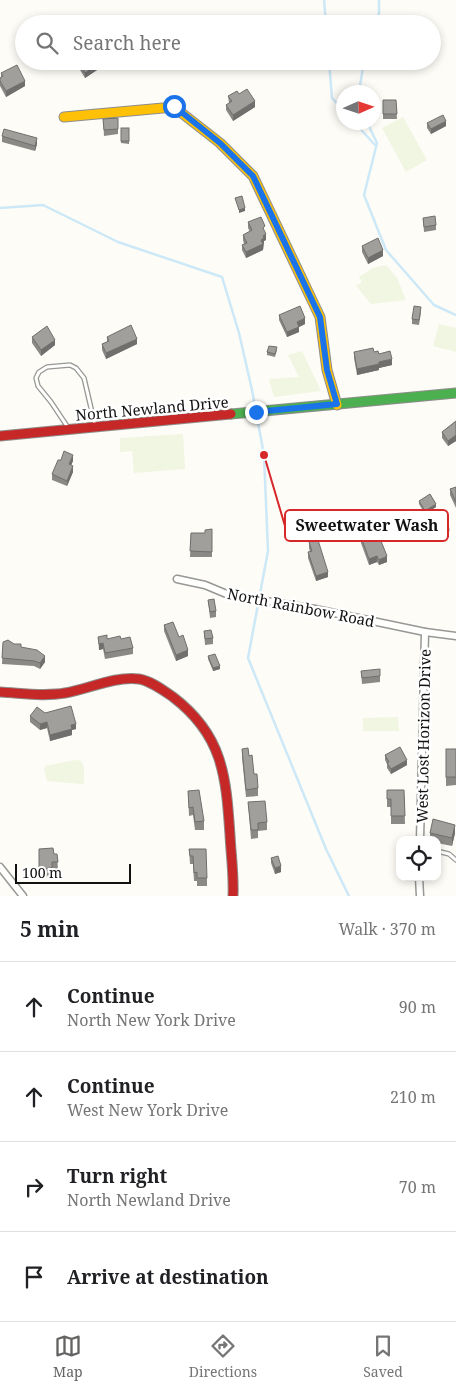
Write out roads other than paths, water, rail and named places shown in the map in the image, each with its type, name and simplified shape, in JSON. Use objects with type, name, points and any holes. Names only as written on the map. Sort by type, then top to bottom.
[{"type":"street","points":[[64,117],[174,106],[220,143],[253,176],[320,317],[327,370],[337,404]]},
{"type":"street","name":"North Newland Drive","points":[[0,436],[456,393]]},
{"type":"street","name":"North Rainbow Road","points":[[177,579],[205,585],[229,595],[315,609],[425,632],[456,636]]},
{"type":"street","name":"West Lost Horizon Drive","points":[[420,836],[425,632]]},
{"type":"street","points":[[0,692],[63,694],[115,681],[140,679],[156,686],[179,701],[201,721],[216,747],[225,781],[230,828],[233,896]]},
{"type":"street","points":[[0,867],[23,896]]},
{"type":"street","points":[[419,881],[420,896]]},
{"type":"lane","points":[[70,430],[38,386],[36,378],[39,372],[47,367],[70,365],[76,368],[84,378],[96,427]]},
{"type":"lane","points":[[441,852],[449,854],[456,860]]},
{"type":"waterway","points":[[324,0],[325,15]]},
{"type":"waterway","points":[[378,15],[379,0]]},
{"type":"waterway","points":[[330,70],[332,98],[336,102]]},
{"type":"waterway","points":[[360,85],[363,70]]},
{"type":"waterway","points":[[361,130],[375,145]]},
{"type":"waterway","points":[[371,130],[377,143],[364,195],[386,250],[434,305],[456,315]]},
{"type":"waterway","points":[[0,208],[43,205],[118,242],[222,277],[239,333],[264,455],[268,551],[248,658],[326,849],[349,896]]},
{"type":"place","name":"Sweetwater Wash","points":[[264,455]]}]
